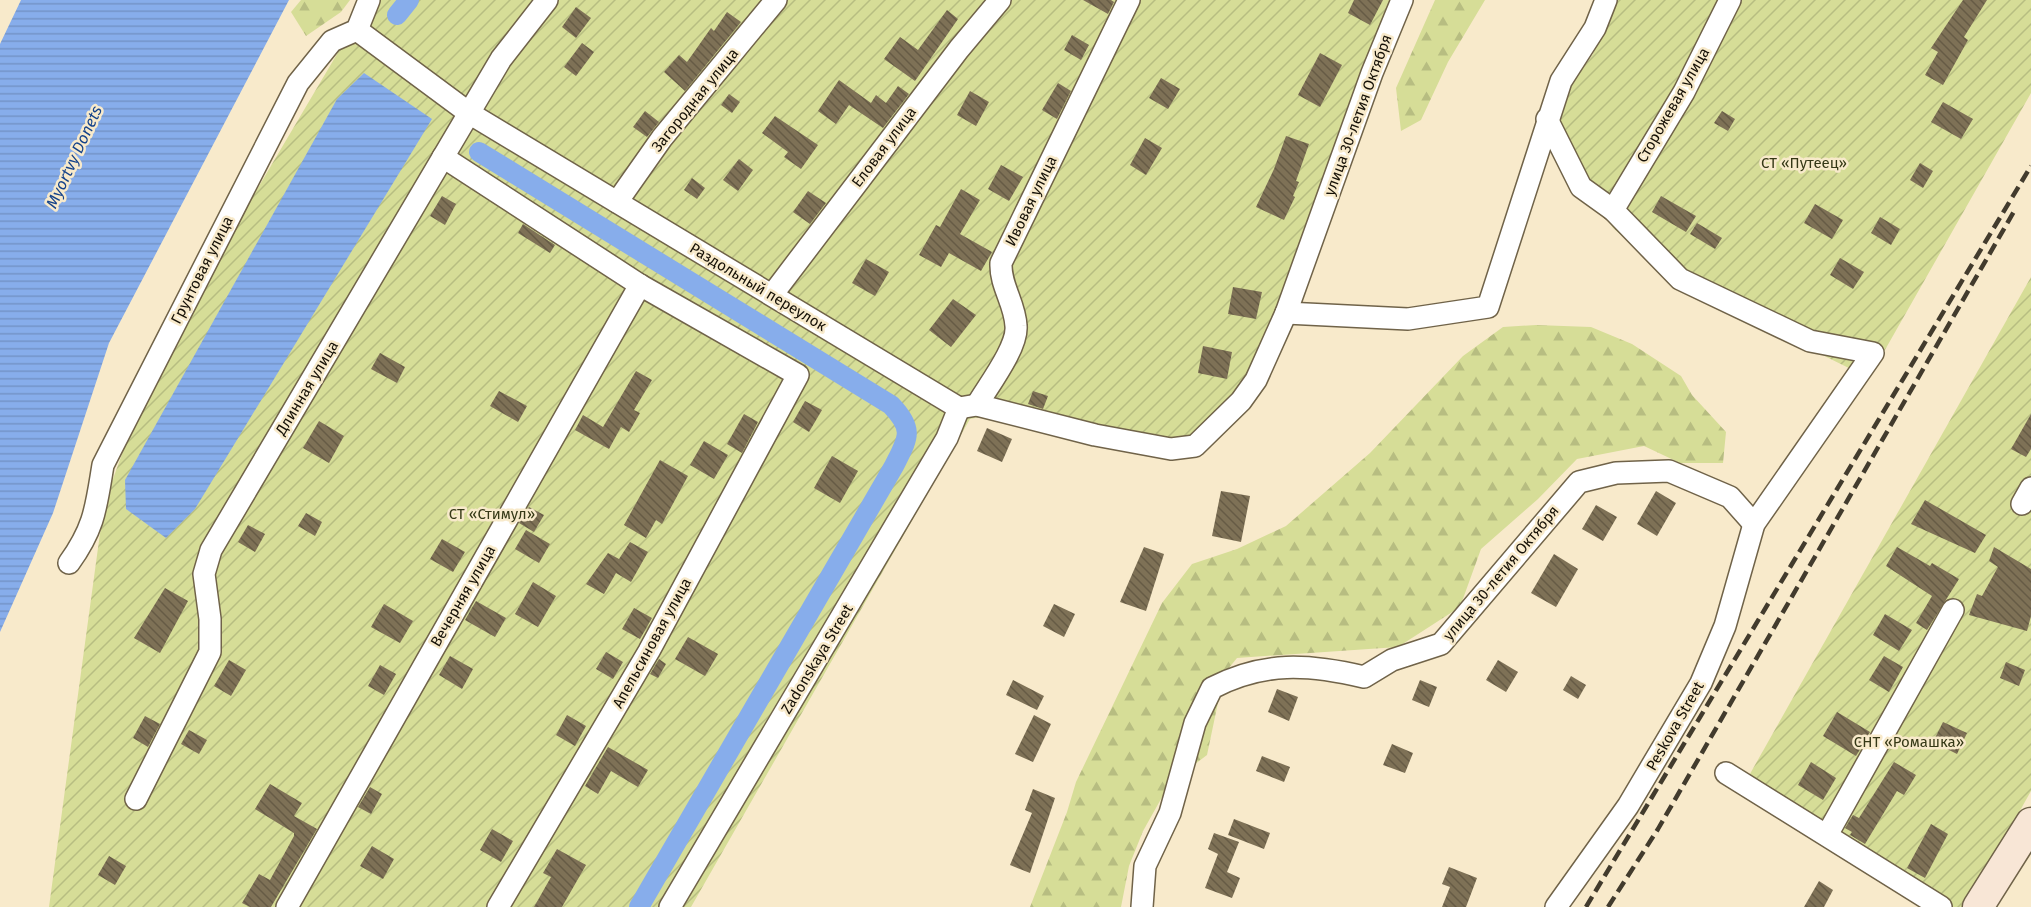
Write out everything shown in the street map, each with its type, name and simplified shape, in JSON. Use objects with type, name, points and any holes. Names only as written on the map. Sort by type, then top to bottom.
[{"type":"street","points":[[357,30],[369,0]]},
{"type":"street","name":"Длинная улица","points":[[136,799],[210,652],[210,619],[204,574],[211,550],[501,59],[547,0]]},
{"type":"street","name":"Загородная улица","points":[[617,202],[662,138],[776,0]]},
{"type":"street","name":"Еловая улица","points":[[771,295],[959,49],[1000,0]]},
{"type":"street","name":"Ивовая улица","points":[[968,406],[1015,338],[1013,313],[1000,278],[1001,263],[1129,0]]},
{"type":"street","name":"улица 30-летия Октября","points":[[1195,446],[1249,392],[1286,313],[1372,73],[1402,0]]},
{"type":"street","points":[[1286,313],[1408,319],[1488,307],[1561,81],[1595,28],[1606,0]]},
{"type":"street","name":"Сторожевая улица","points":[[1613,210],[1684,92],[1730,0]]},
{"type":"street","name":"Раздольный переулок","points":[[357,30],[469,113],[771,295],[968,406],[1095,435],[1171,449],[1195,446]]},
{"type":"street","name":"Грунтовая улица","points":[[69,563],[86,539],[96,510],[103,465],[298,83],[332,41],[357,30]]},
{"type":"street","points":[[1547,119],[1581,187],[1613,210]]},
{"type":"street","points":[[443,157],[640,285]]},
{"type":"street","name":"Peskova Street","points":[[1556,907],[1628,806],[1701,682],[1725,626],[1754,524],[1873,353],[1810,341],[1680,279],[1613,210]]},
{"type":"street","name":"Апельсиновая улица","points":[[498,907],[649,651],[798,375],[640,285]]},
{"type":"street","name":"Вечерняя улица","points":[[287,907],[640,285]]},
{"type":"street","name":"Zadonskaya Street","points":[[670,907],[968,406]]},
{"type":"street","name":"улица 30-летия Октября","points":[[1142,907],[1145,866],[1170,813],[1195,723],[1212,688],[1255,670],[1293,667],[1330,669],[1364,677],[1392,660],[1441,644],[1579,482],[1616,473],[1669,471],[1730,497],[1754,524]]},
{"type":"street","points":[[1827,835],[1953,610]]},
{"type":"street","points":[[1726,773],[1941,907]]},
{"type":"street","points":[[1978,907],[2031,823]]},
{"type":"green space","points":[[301,0],[350,0],[341,12],[306,36],[291,12]]},
{"type":"green space","name":"СТ «Стимул»","points":[[378,0],[1406,0],[1282,330],[1222,424],[1188,448],[992,415],[970,419],[691,907],[49,907],[104,504],[155,362],[340,49]]},
{"type":"green space","points":[[1435,0],[1485,0],[1448,62],[1421,120],[1401,131],[1396,88]]},
{"type":"green space","name":"СТ «Путеец»","points":[[1611,0],[2031,0],[2031,93],[1869,378],[1677,283],[1613,228],[1576,166],[1555,108],[1593,54]]},
{"type":"green space","name":"СНТ «Ромашка»","points":[[2031,277],[2031,791],[1966,907],[1942,907],[1742,788]]},
{"type":"green space","points":[[1536,325],[1591,327],[1632,344],[1681,376],[1692,395],[1726,432],[1723,463],[1680,463],[1644,446],[1577,459],[1538,499],[1481,549],[1460,607],[1398,647],[1237,658],[1224,674],[1207,755],[1170,783],[1143,831],[1129,866],[1121,907],[1030,907],[1067,812],[1076,782],[1162,603],[1192,564],[1237,549],[1286,526],[1370,453],[1463,356],[1503,327]]},
{"type":"water","name":"Myortvy Donets","points":[[21,0],[289,0],[109,343],[53,513],[0,632],[0,44]]},
{"type":"water","points":[[364,73],[432,119],[195,509],[166,538],[126,509],[125,480],[337,99]]},
{"type":"building","points":[[1083,0],[1111,0],[1114,2],[1108,14]]},
{"type":"building","points":[[1354,0],[1383,0],[1370,25],[1348,13]]},
{"type":"building","points":[[1963,0],[1987,0],[1964,37],[1968,40],[1943,85],[1925,75],[1938,52],[1931,48]]},
{"type":"building","points":[[576,7],[591,18],[576,38],[562,27]]},
{"type":"building","points":[[947,10],[958,19],[915,81],[884,59],[900,37],[918,50]]},
{"type":"building","points":[[727,12],[741,22],[685,91],[664,72],[679,55],[687,62],[711,28],[714,31]]},
{"type":"building","points":[[1072,35],[1089,45],[1081,60],[1064,50]]},
{"type":"building","points":[[582,43],[594,52],[576,76],[564,67]]},
{"type":"building","points":[[1320,53],[1342,65],[1320,107],[1298,95]]},
{"type":"building","points":[[1161,78],[1180,89],[1168,109],[1149,98]]},
{"type":"building","points":[[839,80],[871,103],[876,95],[886,103],[898,86],[909,94],[883,128],[849,105],[836,124],[818,111]]},
{"type":"building","points":[[1058,83],[1071,91],[1057,119],[1042,110]]},
{"type":"building","points":[[970,91],[989,102],[976,126],[957,115]]},
{"type":"building","points":[[729,94],[740,102],[732,113],[721,105]]},
{"type":"building","points":[[1943,102],[1973,119],[1961,139],[1931,122]]},
{"type":"building","points":[[645,111],[659,122],[647,137],[633,127]]},
{"type":"building","points":[[1722,111],[1735,119],[1728,131],[1714,123]]},
{"type":"building","points":[[775,116],[818,145],[801,169],[784,157],[788,152],[762,133]]},
{"type":"building","points":[[1286,136],[1309,144],[1296,181],[1299,182],[1293,196],[1295,197],[1284,220],[1256,207]]},
{"type":"building","points":[[1145,138],[1162,148],[1146,175],[1130,165]]},
{"type":"building","points":[[739,159],[753,170],[738,191],[723,180]]},
{"type":"building","points":[[1920,163],[1933,171],[1923,188],[1910,180]]},
{"type":"building","points":[[1001,165],[1023,177],[1009,201],[988,189]]},
{"type":"building","points":[[692,178],[705,188],[697,199],[684,190]]},
{"type":"building","points":[[961,189],[980,200],[960,234],[992,252],[981,271],[949,253],[941,267],[919,255],[936,225],[940,227]]},
{"type":"building","points":[[808,191],[826,203],[810,224],[793,212]]},
{"type":"building","points":[[442,196],[456,204],[445,225],[430,216]]},
{"type":"building","points":[[1661,196],[1696,216],[1686,232],[1652,212]]},
{"type":"building","points":[[1815,204],[1843,220],[1832,239],[1804,223]]},
{"type":"building","points":[[1880,217],[1900,229],[1891,245],[1871,233]]},
{"type":"building","points":[[1697,223],[1722,238],[1715,249],[1690,234]]},
{"type":"building","points":[[523,224],[555,245],[550,253],[518,233]]},
{"type":"building","points":[[1840,258],[1864,272],[1853,289],[1830,275]]},
{"type":"building","points":[[866,259],[889,272],[875,296],[852,283]]},
{"type":"building","points":[[1233,287],[1262,292],[1256,319],[1228,314]]},
{"type":"building","points":[[953,299],[976,315],[951,347],[929,330]]},
{"type":"building","points":[[1203,346],[1232,352],[1227,379],[1198,373]]},
{"type":"building","points":[[380,353],[405,367],[397,383],[371,369]]},
{"type":"building","points":[[636,371],[652,380],[634,410],[640,413],[629,432],[621,427],[609,449],[575,430],[583,415],[603,427]]},
{"type":"building","points":[[499,391],[527,406],[518,422],[490,406]]},
{"type":"building","points":[[1033,391],[1048,396],[1043,409],[1028,404]]},
{"type":"building","points":[[805,401],[822,410],[809,432],[793,422]]},
{"type":"building","points":[[744,414],[758,422],[742,453],[727,444]]},
{"type":"building","points":[[2031,414],[2031,449],[2026,457],[2011,449]]},
{"type":"building","points":[[319,421],[344,436],[329,463],[303,448]]},
{"type":"building","points":[[987,428],[1012,439],[1002,462],[977,451]]},
{"type":"building","points":[[704,441],[728,455],[714,479],[690,465]]},
{"type":"building","points":[[832,456],[858,471],[840,503],[814,488]]},
{"type":"building","points":[[660,460],[688,476],[662,524],[656,520],[646,538],[624,525]]},
{"type":"building","points":[[1221,491],[1250,496],[1241,542],[1212,536]]},
{"type":"building","points":[[1656,491],[1676,503],[1657,536],[1637,524]]},
{"type":"building","points":[[1925,500],[1986,535],[1975,553],[1911,524]]},
{"type":"building","points":[[1596,505],[1617,517],[1603,541],[1582,529]]},
{"type":"building","points":[[529,507],[544,515],[534,532],[519,523]]},
{"type":"building","points":[[306,513],[322,522],[315,536],[298,526]]},
{"type":"building","points":[[248,525],[265,534],[255,552],[238,542]]},
{"type":"building","points":[[526,530],[550,544],[539,563],[515,549]]},
{"type":"building","points":[[442,539],[465,552],[453,572],[430,559]]},
{"type":"building","points":[[630,542],[648,552],[631,582],[616,573],[604,594],[586,584],[608,553],[619,559]]},
{"type":"building","points":[[1144,547],[1164,554],[1146,611],[1120,602]]},
{"type":"building","points":[[1897,547],[1930,566],[1932,563],[1959,579],[1927,630],[1916,623],[1932,596],[1886,566]]},
{"type":"building","points":[[1994,547],[2031,569],[2031,616],[2027,631],[1969,615],[1977,594],[1982,596],[1998,567],[1989,561]]},
{"type":"building","points":[[1554,554],[1578,569],[1556,607],[1531,593]]},
{"type":"building","points":[[533,582],[556,596],[538,627],[515,614]]},
{"type":"building","points":[[165,588],[188,601],[160,653],[134,638]]},
{"type":"building","points":[[476,601],[506,618],[495,637],[465,620]]},
{"type":"building","points":[[384,604],[413,621],[400,643],[371,627]]},
{"type":"building","points":[[1054,604],[1075,614],[1064,637],[1043,626]]},
{"type":"building","points":[[634,608],[652,618],[640,639],[622,629]]},
{"type":"building","points":[[1885,614],[1912,630],[1899,651],[1873,635]]},
{"type":"building","points":[[688,637],[718,654],[705,676],[675,659]]},
{"type":"building","points":[[606,652],[623,662],[613,679],[596,669]]},
{"type":"building","points":[[450,656],[473,669],[462,689],[439,675]]},
{"type":"building","points":[[1884,656],[1903,667],[1889,692],[1869,680]]},
{"type":"building","points":[[659,659],[666,664],[658,678],[650,674]]},
{"type":"building","points":[[229,660],[246,670],[231,696],[214,686]]},
{"type":"building","points":[[1498,660],[1518,672],[1506,692],[1486,680]]},
{"type":"building","points":[[2006,662],[2025,670],[2019,686],[2000,678]]},
{"type":"building","points":[[380,665],[396,674],[384,695],[368,686]]},
{"type":"building","points":[[1571,676],[1586,685],[1578,699],[1563,690]]},
{"type":"building","points":[[1013,680],[1044,696],[1037,710],[1006,695]]},
{"type":"building","points":[[1420,680],[1437,687],[1429,707],[1412,700]]},
{"type":"building","points":[[1277,689],[1298,697],[1289,721],[1268,712]]},
{"type":"building","points":[[1837,712],[1870,732],[1856,756],[1823,736]]},
{"type":"building","points":[[567,715],[586,726],[575,746],[556,735]]},
{"type":"building","points":[[1034,715],[1051,724],[1033,762],[1015,754]]},
{"type":"building","points":[[145,716],[160,724],[148,747],[133,738]]},
{"type":"building","points":[[1943,722],[1967,733],[1957,754],[1933,742]]},
{"type":"building","points":[[189,730],[207,740],[199,754],[181,744]]},
{"type":"building","points":[[1392,744],[1413,753],[1405,773],[1383,765]]},
{"type":"building","points":[[608,747],[648,770],[638,787],[611,771],[598,794],[585,786]]},
{"type":"building","points":[[1262,756],[1290,767],[1284,782],[1256,771]]},
{"type":"building","points":[[1811,762],[1836,778],[1823,800],[1798,785]]},
{"type":"building","points":[[1894,762],[1916,775],[1904,795],[1897,791],[1865,844],[1850,835],[1852,832],[1845,828],[1853,815],[1859,818]]},
{"type":"building","points":[[270,784],[302,803],[294,816],[317,829],[271,907],[250,907],[242,903],[259,874],[270,880],[294,836],[294,833],[255,809]]},
{"type":"building","points":[[370,787],[382,794],[371,814],[358,807]]},
{"type":"building","points":[[1033,789],[1055,798],[1030,873],[1010,865],[1032,813],[1025,810]]},
{"type":"building","points":[[1234,819],[1270,833],[1264,849],[1228,835]]},
{"type":"building","points":[[1931,824],[1948,834],[1925,878],[1907,868]]},
{"type":"building","points":[[492,829],[513,841],[501,862],[480,850]]},
{"type":"building","points":[[1214,833],[1239,842],[1227,872],[1240,878],[1232,898],[1205,888],[1218,854],[1208,849]]},
{"type":"building","points":[[372,846],[394,859],[383,879],[360,866]]},
{"type":"building","points":[[557,849],[586,865],[562,907],[534,907],[551,877],[543,873]]},
{"type":"building","points":[[109,856],[126,866],[115,885],[98,875]]},
{"type":"building","points":[[1449,867],[1477,878],[1466,907],[1442,907],[1450,887],[1442,884]]},
{"type":"building","points":[[1819,881],[1833,890],[1824,907],[1804,907]]},
{"type":"waterway","points":[[397,15],[409,0]]},
{"type":"waterway","points":[[479,152],[891,405],[904,421],[906,428],[906,441],[894,466],[639,907]]},
{"type":"railway","points":[[1586,907],[2031,166]]},
{"type":"railway","points":[[1608,907],[1658,829],[2016,208]]}]
